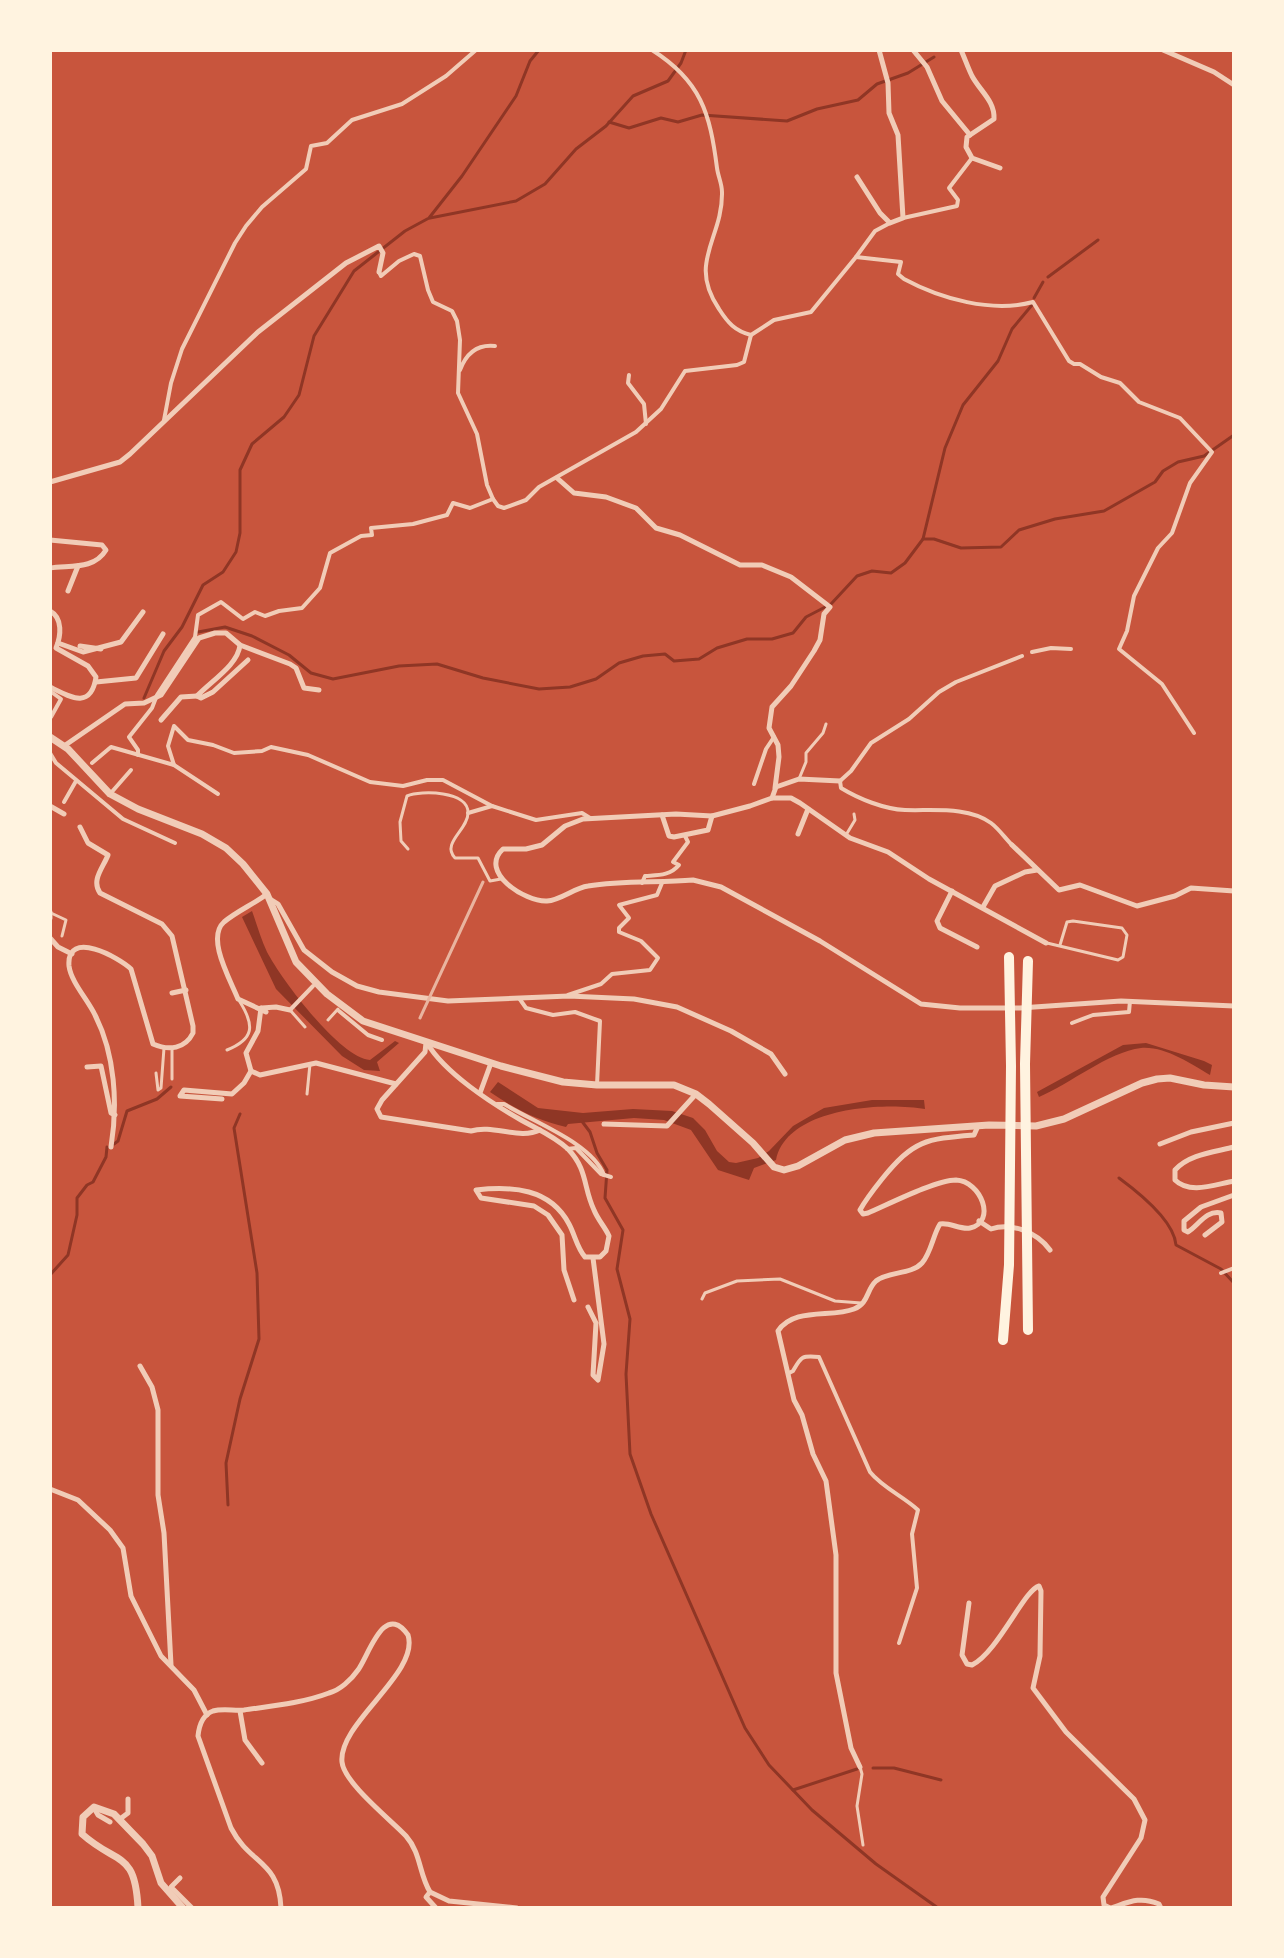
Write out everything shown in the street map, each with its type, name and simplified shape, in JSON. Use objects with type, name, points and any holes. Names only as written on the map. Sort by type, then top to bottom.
[{"type":"highway","points":[[1003,1340],[1009,1265],[1009,957]]},
{"type":"highway","points":[[1028,961],[1025,1064],[1028,1330]]},
{"type":"street","points":[[164,420],[182,349],[235,243],[262,207],[306,169],[311,146],[327,143],[352,120],[402,104],[446,76],[476,50]]},
{"type":"street","points":[[652,50],[687,78],[708,112],[723,189],[704,277],[706,287],[725,319],[738,332],[751,335]]},
{"type":"street","points":[[879,50],[888,83],[889,113],[898,135],[903,218]]},
{"type":"street","points":[[913,50],[927,67],[942,101],[970,135]]},
{"type":"street","points":[[961,50],[970,72],[995,112],[994,119],[970,135],[965,144],[972,158],[1000,168]]},
{"type":"street","points":[[1163,50],[1214,72],[1234,85]]},
{"type":"street","points":[[50,482],[120,462],[142,445],[164,420],[258,332],[346,263],[365,251],[382,250],[381,276],[399,261],[414,254],[420,256],[433,302],[452,311],[457,321],[458,393],[477,434],[487,485],[498,506],[504,508],[526,500],[539,487],[646,424],[661,409],[685,371],[728,368],[744,362],[751,335],[774,320],[811,312],[875,231],[903,218],[957,206],[958,200],[949,188],[972,158]]},
{"type":"street","points":[[857,177],[890,223]]},
{"type":"street","points":[[856,257],[901,262],[898,274],[904,279],[970,303],[1012,307],[1033,302],[1069,361],[1120,383],[1139,402],[1180,418],[1211,451],[1190,483],[1172,533],[1158,548],[1134,596],[1127,631],[1119,649],[1162,684],[1194,733]]},
{"type":"street","points":[[459,372],[472,350],[484,345],[495,346]]},
{"type":"street","points":[[629,375],[628,383],[644,404],[646,424]]},
{"type":"street","points":[[557,478],[574,493],[606,497],[636,508],[656,528],[680,535],[740,565],[762,565],[791,577],[829,605],[814,651],[791,686],[772,707],[769,719],[779,757],[772,798]]},
{"type":"street","points":[[138,755],[129,737],[152,708],[164,683],[195,637],[196,616],[221,602],[243,619],[255,612],[265,616],[302,608],[320,588],[330,553],[361,536],[372,535],[371,528],[413,524],[447,515],[453,503],[470,508],[493,499]]},
{"type":"street","points":[[50,540],[105,546],[106,553],[78,566],[50,568]]},
{"type":"street","points":[[68,591],[78,566]]},
{"type":"street","points":[[50,611],[58,620],[60,638],[55,646]]},
{"type":"street","points":[[55,646],[83,652],[121,642],[143,612]]},
{"type":"street","points":[[64,746],[125,704],[144,703],[161,695],[199,638],[215,633],[226,633],[240,645],[290,664],[296,668],[304,688],[319,690]]},
{"type":"street","points":[[96,682],[136,678],[163,634]]},
{"type":"street","points":[[197,696],[232,662],[240,645]]},
{"type":"street","points":[[50,689],[81,699],[88,695],[96,682],[94,672],[88,666],[55,646]]},
{"type":"street","points":[[80,646],[101,649]]},
{"type":"street","points":[[1032,652],[1044,648],[1071,649]]},
{"type":"street","points":[[775,789],[799,779],[840,781],[871,743],[909,719],[939,692],[956,682],[1022,656]]},
{"type":"street","points":[[161,720],[181,697],[201,698],[213,692],[248,660]]},
{"type":"street","points":[[50,689],[61,699],[51,717]]},
{"type":"street","points":[[174,765],[168,746],[174,726],[188,740],[234,753],[262,751],[271,747],[308,755],[370,782],[403,786],[443,780],[492,806],[536,820],[582,813],[590,818]]},
{"type":"street","points":[[50,737],[89,766],[110,794],[138,809],[215,840],[243,864],[278,904],[304,950],[332,972],[357,986],[433,999],[469,1001],[567,996],[634,999],[677,1007],[731,1031],[771,1054],[785,1074]]},
{"type":"street","points":[[754,784],[766,749],[774,737]]},
{"type":"street","points":[[89,766],[111,747],[174,765],[218,794]]},
{"type":"street","points":[[50,753],[56,763],[123,819],[175,843]]},
{"type":"street","points":[[110,794],[131,770]]},
{"type":"street","points":[[64,802],[76,781]]},
{"type":"street","points":[[840,781],[841,788],[851,795],[880,805],[903,810],[957,812],[989,822],[1059,890],[1080,885],[1137,906],[1198,886],[1234,891]]},
{"type":"street","points":[[1046,943],[888,852],[846,835],[791,798],[772,798],[712,816],[590,818],[565,826],[542,845],[503,849],[495,863],[501,879],[525,894],[546,901],[582,887],[693,880],[721,887],[820,941],[921,1004],[960,1008],[1020,1008],[1130,1001],[1234,1006]]},
{"type":"street","points":[[468,813],[492,806]]},
{"type":"street","points":[[50,807],[63,813]]},
{"type":"street","points":[[798,834],[808,809]]},
{"type":"street","points":[[662,815],[669,836],[708,830],[712,816]]},
{"type":"street","points":[[80,827],[88,843],[108,855],[96,879],[100,893],[162,924],[172,936],[193,1033],[189,1040],[172,1048],[164,1048],[150,1040],[131,969],[92,947],[80,948],[72,954],[71,973],[99,1023],[108,1051],[115,1115],[111,1147]]},
{"type":"street","points":[[642,883],[645,876],[667,874],[676,869],[679,865],[673,859],[688,842],[684,835]]},
{"type":"street","points":[[983,907],[995,886],[1025,872],[1037,870]]},
{"type":"street","points":[[567,996],[601,984],[612,974],[650,970],[658,958],[641,941],[619,932],[629,918],[619,905],[657,895],[662,883]]},
{"type":"street","points":[[952,891],[937,921],[940,928],[977,947]]},
{"type":"street","points":[[268,896],[217,930],[215,941],[238,999],[263,1010],[276,1007],[290,1010],[313,986]]},
{"type":"street","points":[[268,896],[296,962],[315,984],[371,1024],[491,1063],[563,1082],[674,1085],[696,1094],[755,1145],[774,1167],[784,1170],[798,1166],[845,1140],[874,1133],[1045,1124],[1064,1119],[1157,1079],[1234,1087]]},
{"type":"street","points":[[50,938],[58,947],[72,954]]},
{"type":"street","points":[[172,993],[186,990]]},
{"type":"street","points":[[519,998],[526,1008],[553,1015],[575,1012],[600,1021],[597,1085]]},
{"type":"street","points":[[1072,1023],[1093,1015],[1129,1012],[1130,1001]]},
{"type":"street","points":[[222,1099],[180,1096],[184,1090],[237,1092],[251,1071],[246,1053],[258,1031],[263,1010]]},
{"type":"street","points":[[339,1011],[368,1035],[382,1040]]},
{"type":"street","points":[[427,1042],[425,1052],[377,1109],[381,1117],[471,1131],[483,1127],[532,1134],[540,1130]]},
{"type":"street","points":[[427,1042],[439,1059],[494,1104],[567,1149],[585,1175],[591,1203],[609,1236],[606,1251],[600,1257],[585,1257],[564,1214],[549,1201],[521,1189],[476,1190],[481,1198],[534,1206],[548,1215],[562,1235],[564,1270],[574,1300]]},
{"type":"street","points":[[251,1071],[260,1075],[316,1063],[397,1084]]},
{"type":"street","points":[[480,1093],[491,1063]]},
{"type":"street","points":[[87,1067],[101,1066],[111,1113],[115,1115]]},
{"type":"street","points":[[604,1124],[667,1126],[696,1094]]},
{"type":"street","points":[[494,1104],[504,1104],[583,1148],[598,1161],[604,1175]]},
{"type":"street","points":[[1160,1144],[1191,1132],[1234,1123]]},
{"type":"street","points":[[860,1767],[851,1748],[836,1673],[836,1555],[826,1481],[794,1400],[778,1334],[782,1325],[809,1316],[848,1311],[865,1302],[879,1279],[919,1266],[927,1256],[940,1224],[944,1222],[967,1228],[979,1221],[984,1207],[982,1199],[971,1185],[959,1180],[937,1184],[868,1213],[863,1214],[860,1210],[900,1157],[910,1149],[940,1138],[974,1135],[978,1126]]},
{"type":"street","points":[[1234,1147],[1195,1157],[1175,1170],[1175,1180],[1184,1187],[1234,1181]]},
{"type":"street","points":[[567,1149],[576,1148],[604,1175],[611,1177]]},
{"type":"street","points":[[1205,1235],[1222,1222],[1221,1213],[1215,1212],[1201,1219],[1188,1232],[1183,1227],[1186,1218],[1201,1207],[1234,1195]]},
{"type":"street","points":[[979,1221],[991,1229],[1004,1225],[1020,1229],[1037,1237],[1050,1250]]},
{"type":"street","points":[[588,1307],[596,1323],[593,1375],[598,1380],[604,1344],[593,1258]]},
{"type":"street","points":[[1224,1272],[1234,1268]]},
{"type":"street","points":[[789,1373],[804,1356],[819,1357],[870,1472],[879,1483],[902,1496],[918,1510],[912,1534],[917,1588],[899,1643]]},
{"type":"street","points":[[140,1366],[152,1387],[158,1410],[158,1495],[164,1533],[171,1665]]},
{"type":"street","points":[[50,1489],[78,1500],[110,1530],[123,1548],[131,1596],[161,1656],[194,1690],[207,1715]]},
{"type":"street","points":[[969,1603],[962,1655],[967,1664],[972,1665],[982,1659],[1007,1628],[1031,1590],[1039,1586],[1040,1656],[1033,1688],[1066,1732],[1134,1799],[1145,1820],[1141,1838],[1103,1897],[1104,1905],[1110,1908],[1130,1900],[1147,1899],[1161,1908]]},
{"type":"street","points":[[281,1908],[280,1889],[273,1873],[244,1847],[231,1828],[198,1736],[199,1727],[207,1715],[218,1710],[240,1711],[337,1690],[357,1672],[380,1630],[392,1624],[404,1630],[410,1642],[409,1656],[347,1740],[342,1753],[342,1766],[346,1774],[410,1840],[430,1892],[449,1901],[517,1908]]},
{"type":"street","points":[[240,1711],[245,1740],[262,1763]]},
{"type":"street","points":[[120,1819],[128,1813],[128,1799]]},
{"type":"street","points":[[94,1807],[114,1814],[143,1844],[152,1856],[161,1883],[183,1908]]},
{"type":"street","points":[[94,1807],[98,1815],[110,1822]]},
{"type":"street","points":[[94,1807],[83,1817],[82,1834],[128,1864],[134,1875],[139,1907]]},
{"type":"street","points":[[180,1878],[171,1887],[192,1908]]},
{"type":"street","points":[[430,1892],[426,1897],[436,1908]]},
{"type":"lane","points":[[799,779],[806,753],[823,733],[826,724]]},
{"type":"lane","points":[[408,849],[401,841],[400,822],[407,796],[432,792],[447,795],[464,802],[468,813],[450,847],[450,853],[459,859],[478,858],[490,881],[501,879]]},
{"type":"lane","points":[[846,835],[855,820],[854,814]]},
{"type":"lane","points":[[50,914],[66,920],[62,936]]},
{"type":"lane","points":[[1046,943],[1118,960],[1123,957],[1127,935],[1122,928],[1073,921],[1067,922],[1060,945]]},
{"type":"lane","points":[[227,1050],[241,1044],[250,1032],[249,1019],[238,999]]},
{"type":"lane","points":[[328,1020],[338,1012],[337,1001]]},
{"type":"lane","points":[[290,1010],[305,1027]]},
{"type":"lane","points":[[156,1073],[158,1090],[161,1088],[164,1048]]},
{"type":"lane","points":[[172,1048],[172,1079]]},
{"type":"lane","points":[[307,1094],[310,1064]]},
{"type":"lane","points":[[702,1299],[705,1293],[737,1281],[780,1279],[844,1304],[865,1302]]},
{"type":"lane","points":[[860,1767],[862,1774],[857,1806],[863,1845]]},
{"type":"shaded area","points":[[252,911],[267,952],[285,980],[312,1015],[343,1046],[370,1060],[395,1041],[399,1043],[377,1062],[380,1071],[364,1070],[342,1056],[276,989],[242,917]]},
{"type":"shaded area","points":[[1146,1043],[1212,1065],[1210,1075],[1168,1053],[1141,1048],[1116,1056],[1039,1097],[1037,1092],[1123,1045]]},
{"type":"shaded area","points":[[498,1082],[538,1108],[583,1113],[633,1109],[672,1111],[693,1118],[705,1130],[717,1151],[729,1162],[736,1163],[758,1158],[793,1126],[824,1108],[872,1100],[924,1100],[925,1109],[862,1108],[817,1119],[798,1129],[784,1142],[776,1160],[754,1168],[749,1180],[718,1170],[691,1130],[664,1120],[634,1118],[568,1124],[566,1127],[526,1113],[490,1092]]},
{"type":"waterway","points":[[144,698],[164,651],[182,627],[203,585],[223,572],[236,552],[240,533],[240,470],[252,444],[284,417],[299,395],[314,336],[354,271],[405,231],[429,218],[462,176],[516,96],[530,61],[539,50]]},
{"type":"waterway","points":[[430,218],[516,201],[545,184],[576,149],[606,126],[633,96],[668,81],[686,50]]},
{"type":"waterway","points":[[609,122],[629,128],[661,118],[678,122],[702,115],[787,121],[817,109],[858,100],[877,84],[908,73],[934,57]]},
{"type":"waterway","points":[[1048,277],[1098,240]]},
{"type":"waterway","points":[[1034,298],[1043,282]]},
{"type":"waterway","points":[[923,539],[945,448],[963,405],[998,361],[1012,329],[1032,305]]},
{"type":"waterway","points":[[198,632],[225,627],[252,636],[289,655],[311,673],[333,679],[399,666],[437,664],[483,678],[539,689],[570,687],[596,679],[619,663],[643,656],[665,654],[674,661],[699,659],[717,648],[747,639],[772,639],[793,633],[806,617],[831,604],[857,576],[872,571],[891,573],[905,563],[923,539],[934,539],[961,548],[1001,547],[1019,530],[1055,519],[1104,511],[1155,482],[1163,471],[1178,462],[1204,456],[1234,435]]},
{"type":"waterway","points":[[114,1144],[118,1141],[127,1111],[157,1099],[171,1087]]},
{"type":"waterway","points":[[228,1505],[226,1463],[240,1399],[259,1339],[257,1273],[234,1128],[240,1114]]},
{"type":"waterway","points":[[581,1120],[590,1132],[607,1170],[605,1198],[623,1230],[617,1269],[630,1319],[626,1374],[630,1454],[651,1514],[745,1728],[769,1765],[812,1810],[876,1864],[938,1908]]},
{"type":"waterway","points":[[50,1275],[68,1255],[77,1215],[77,1198],[93,1182],[106,1157],[107,1147]]},
{"type":"waterway","points":[[1119,1178],[1162,1217],[1176,1245],[1221,1269],[1234,1283]]},
{"type":"waterway","points":[[873,1768],[894,1768],[941,1780]]},
{"type":"waterway","points":[[793,1790],[857,1769]]},
{"type":"railway","points":[[420,1018],[483,882]]}]
